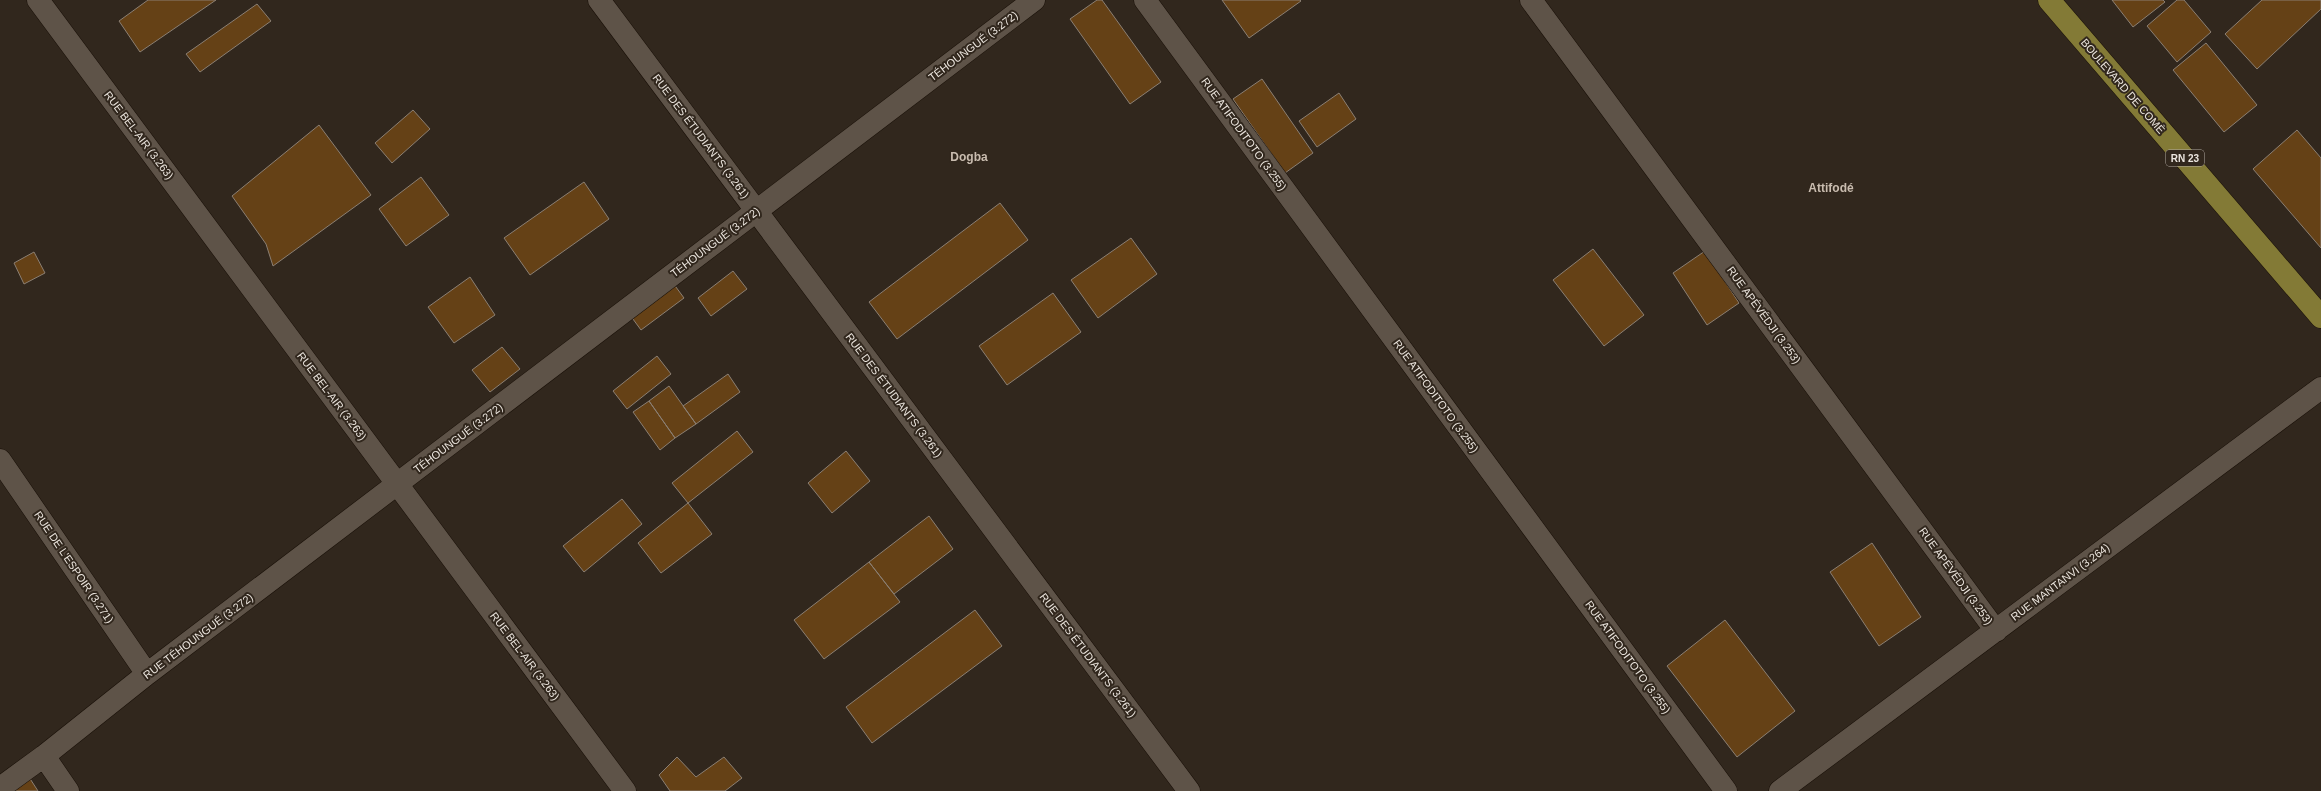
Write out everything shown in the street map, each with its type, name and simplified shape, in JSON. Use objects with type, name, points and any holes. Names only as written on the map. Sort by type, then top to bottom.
[{"type":"main road","name":"BOULEVARD DE COMÈ","points":[[2049,0],[2321,317]]},
{"type":"street","name":"RUE BEL-AIR (3.263)","points":[[38,0],[625,791]]},
{"type":"street","name":"RUE DES ÉTUDIANTS (3.261)","points":[[600,0],[1189,791]]},
{"type":"street","name":"TÉHOUNGUÉ (3.272)","points":[[397,484],[1034,0]]},
{"type":"street","name":"RUE ATIFODITOTO (3.255)","points":[[1146,0],[1726,791]]},
{"type":"street","name":"RUE APÉVÉDJI (3.253)","points":[[1531,0],[1996,631]]},
{"type":"street","name":"RUE MANTANVI (3.264)","points":[[1780,791],[2321,388]]},
{"type":"street","name":"RUE DE L'ESPOIR (3.271)","points":[[0,460],[147,674]]},
{"type":"street","name":"RUE TÉHOUNGUÉ (3.272)","points":[[0,788],[44,756],[147,674],[397,484]]},
{"type":"street","points":[[44,756],[68,791]]},
{"type":"building","points":[[148,0],[216,0],[140,52],[119,21]]},
{"type":"building","points":[[1097,0],[1102,0],[1161,82],[1130,104],[1070,19]]},
{"type":"building","points":[[1222,0],[1300,0],[1301,1],[1249,38]]},
{"type":"building","points":[[2112,0],[2163,0],[2165,2],[2133,27]]},
{"type":"building","points":[[2177,0],[2184,0],[2211,32],[2177,62],[2147,26]]},
{"type":"building","points":[[2262,0],[2321,0],[2321,9],[2257,69],[2225,34]]},
{"type":"building","points":[[257,4],[271,21],[200,72],[186,54]]},
{"type":"building","points":[[2206,43],[2257,105],[2224,132],[2173,70]]},
{"type":"building","points":[[1262,79],[1313,153],[1285,173],[1233,99]]},
{"type":"building","points":[[1339,93],[1356,119],[1317,147],[1299,121]]},
{"type":"building","points":[[413,110],[430,129],[392,163],[375,143]]},
{"type":"building","points":[[319,125],[371,195],[273,266],[266,244],[232,196]]},
{"type":"building","points":[[2297,130],[2321,158],[2321,248],[2253,169]]},
{"type":"building","points":[[421,177],[449,215],[406,246],[379,209]]},
{"type":"building","points":[[584,182],[609,219],[530,275],[504,238]]},
{"type":"building","points":[[1000,203],[1028,240],[897,339],[869,302]]},
{"type":"building","points":[[1131,238],[1157,274],[1098,318],[1071,280]]},
{"type":"building","points":[[1593,249],[1644,315],[1604,346],[1553,280]]},
{"type":"building","points":[[1705,251],[1739,303],[1707,325],[1673,273]]},
{"type":"building","points":[[34,252],[45,273],[24,284],[14,263]]},
{"type":"building","points":[[733,271],[747,289],[711,316],[698,298]]},
{"type":"building","points":[[470,277],[495,315],[454,343],[428,307]]},
{"type":"building","points":[[673,283],[684,298],[641,330],[630,315]]},
{"type":"building","points":[[1053,293],[1081,332],[1007,385],[979,346]]},
{"type":"building","points":[[502,347],[520,369],[490,392],[472,370]]},
{"type":"building","points":[[657,356],[671,374],[627,409],[613,391]]},
{"type":"building","points":[[728,374],[740,392],[696,424],[683,406]]},
{"type":"building","points":[[669,386],[696,424],[675,438],[649,401]]},
{"type":"building","points":[[649,401],[675,438],[660,450],[633,412]]},
{"type":"building","points":[[737,431],[753,452],[688,503],[672,483]]},
{"type":"building","points":[[846,451],[870,481],[832,513],[808,483]]},
{"type":"building","points":[[622,499],[642,524],[584,572],[563,546]]},
{"type":"building","points":[[688,503],[712,534],[661,573],[638,543]]},
{"type":"building","points":[[929,516],[953,549],[894,594],[869,562]]},
{"type":"building","points":[[1872,543],[1921,617],[1879,646],[1830,572]]},
{"type":"building","points":[[869,562],[900,602],[824,659],[794,620]]},
{"type":"building","points":[[975,610],[1002,646],[872,743],[846,707]]},
{"type":"building","points":[[1725,620],[1795,711],[1737,757],[1667,666]]},
{"type":"building","points":[[677,757],[696,777],[724,757],[742,778],[725,791],[670,791],[659,775]]},
{"type":"building","points":[[27,774],[38,791],[3,791]]},
{"type":"district","name":"Dogba","points":[[969,157]]},
{"type":"district","name":"Attifodé","points":[[1831,188]]}]
